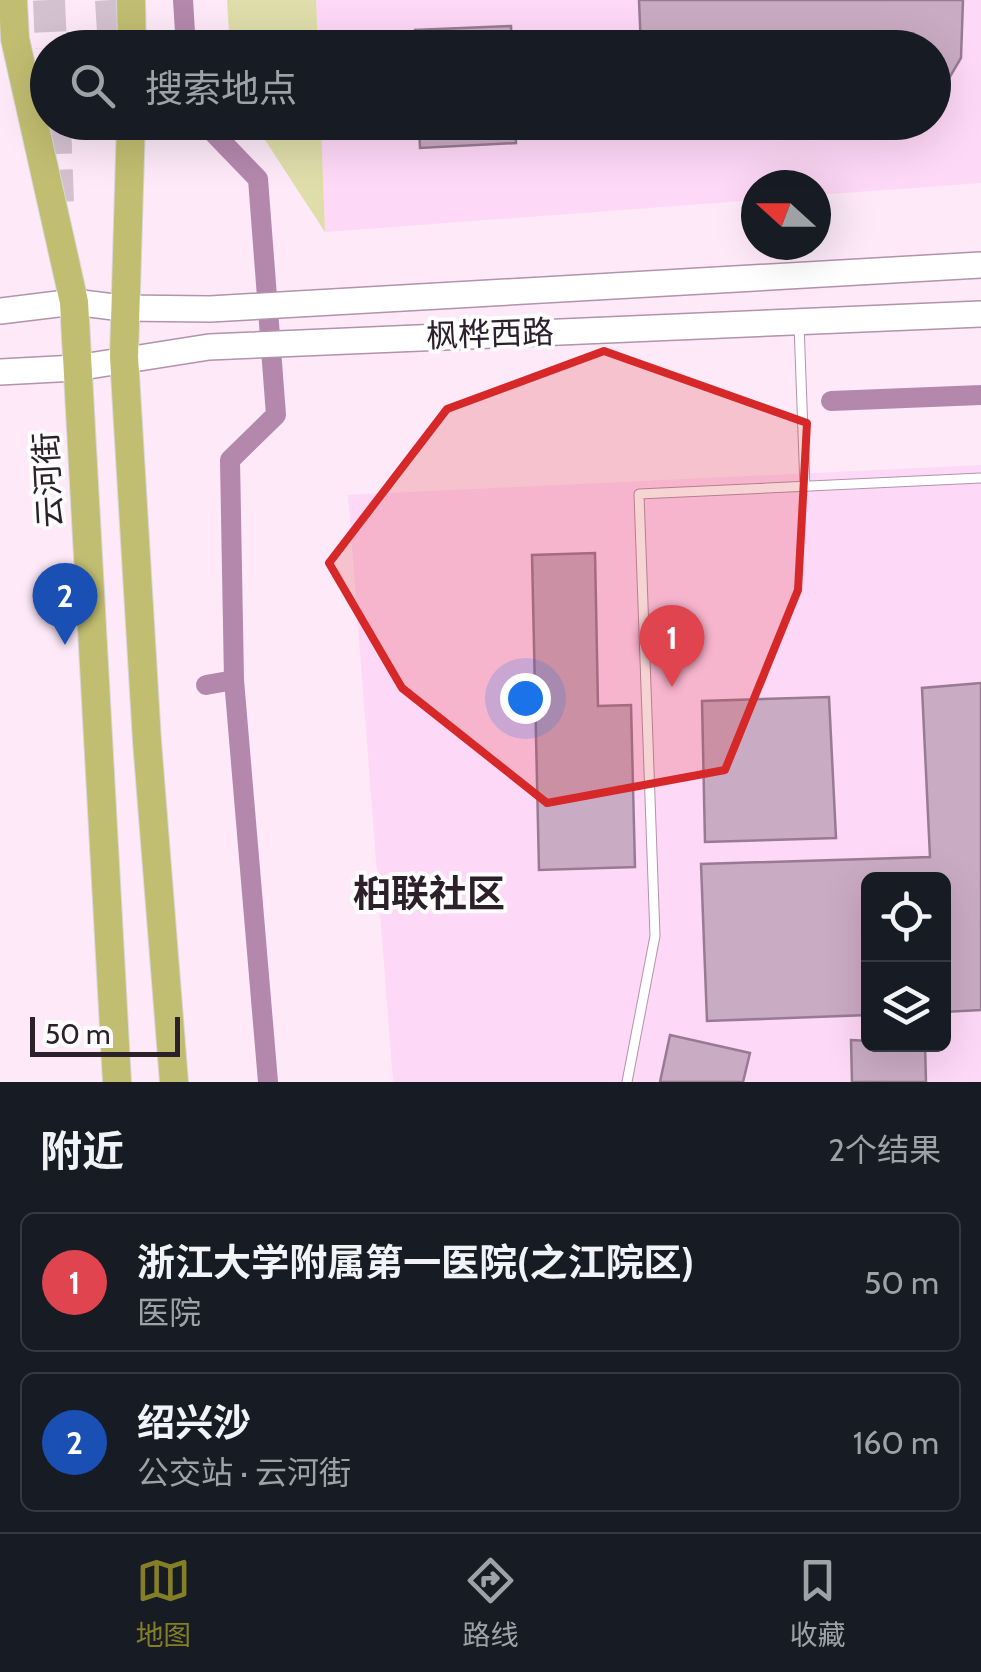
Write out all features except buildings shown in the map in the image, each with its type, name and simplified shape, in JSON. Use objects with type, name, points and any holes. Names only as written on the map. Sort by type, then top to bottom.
[{"type":"main road","name":"云河街","points":[[13,0],[16,39],[30,102]]},
{"type":"main road","points":[[131,0],[132,30]]},
{"type":"main road","name":"云河街","points":[[38,140],[74,302],[116,1082]]},
{"type":"main road","points":[[130,140],[122,308],[124,358],[146,740],[174,1082]]},
{"type":"main road","points":[[972,265],[981,246]]},
{"type":"main road","name":"枫桦西路","points":[[0,312],[74,302],[122,308],[210,309],[972,265]]},
{"type":"main road","name":"枫桦西路","points":[[0,372],[76,368],[209,347],[981,314]]},
{"type":"lane","points":[[798,322],[805,486]]},
{"type":"lane","points":[[627,1082],[655,936],[639,494],[981,478]]},
{"type":"highlighted area","points":[[604,351],[807,423],[798,590],[725,770],[547,803],[402,688],[329,563],[447,409]]},
{"type":"shaded area","points":[[227,0],[316,0],[317,30],[229,30]]},
{"type":"shaded area","points":[[316,0],[981,0],[981,183],[831,194],[831,170],[741,170],[741,201],[325,232],[322,140],[951,140],[951,30],[317,30]]},
{"type":"shaded area","points":[[265,140],[322,140],[325,232]]},
{"type":"shaded area","points":[[981,465],[981,1082],[393,1082],[348,495]]},
{"type":"waterway","points":[[183,0],[185,30]]},
{"type":"waterway","points":[[220,140],[258,179],[276,415],[230,460],[234,680],[268,1082]]},
{"type":"waterway","points":[[831,401],[981,395]]},
{"type":"waterway","points":[[206,685],[234,680]]},
{"type":"tunnel","points":[[49,0],[50,30]]},
{"type":"tunnel","points":[[111,0],[113,30]]},
{"type":"tunnel","points":[[56,140],[58,203]]},
{"type":"place","name":"绍兴沙","points":[[65,645]]},
{"type":"place","name":"浙江大学附属第一医院(之江院区)","points":[[672,687]]},
{"type":"district","name":"桕联社区","points":[[429,894]]}]
